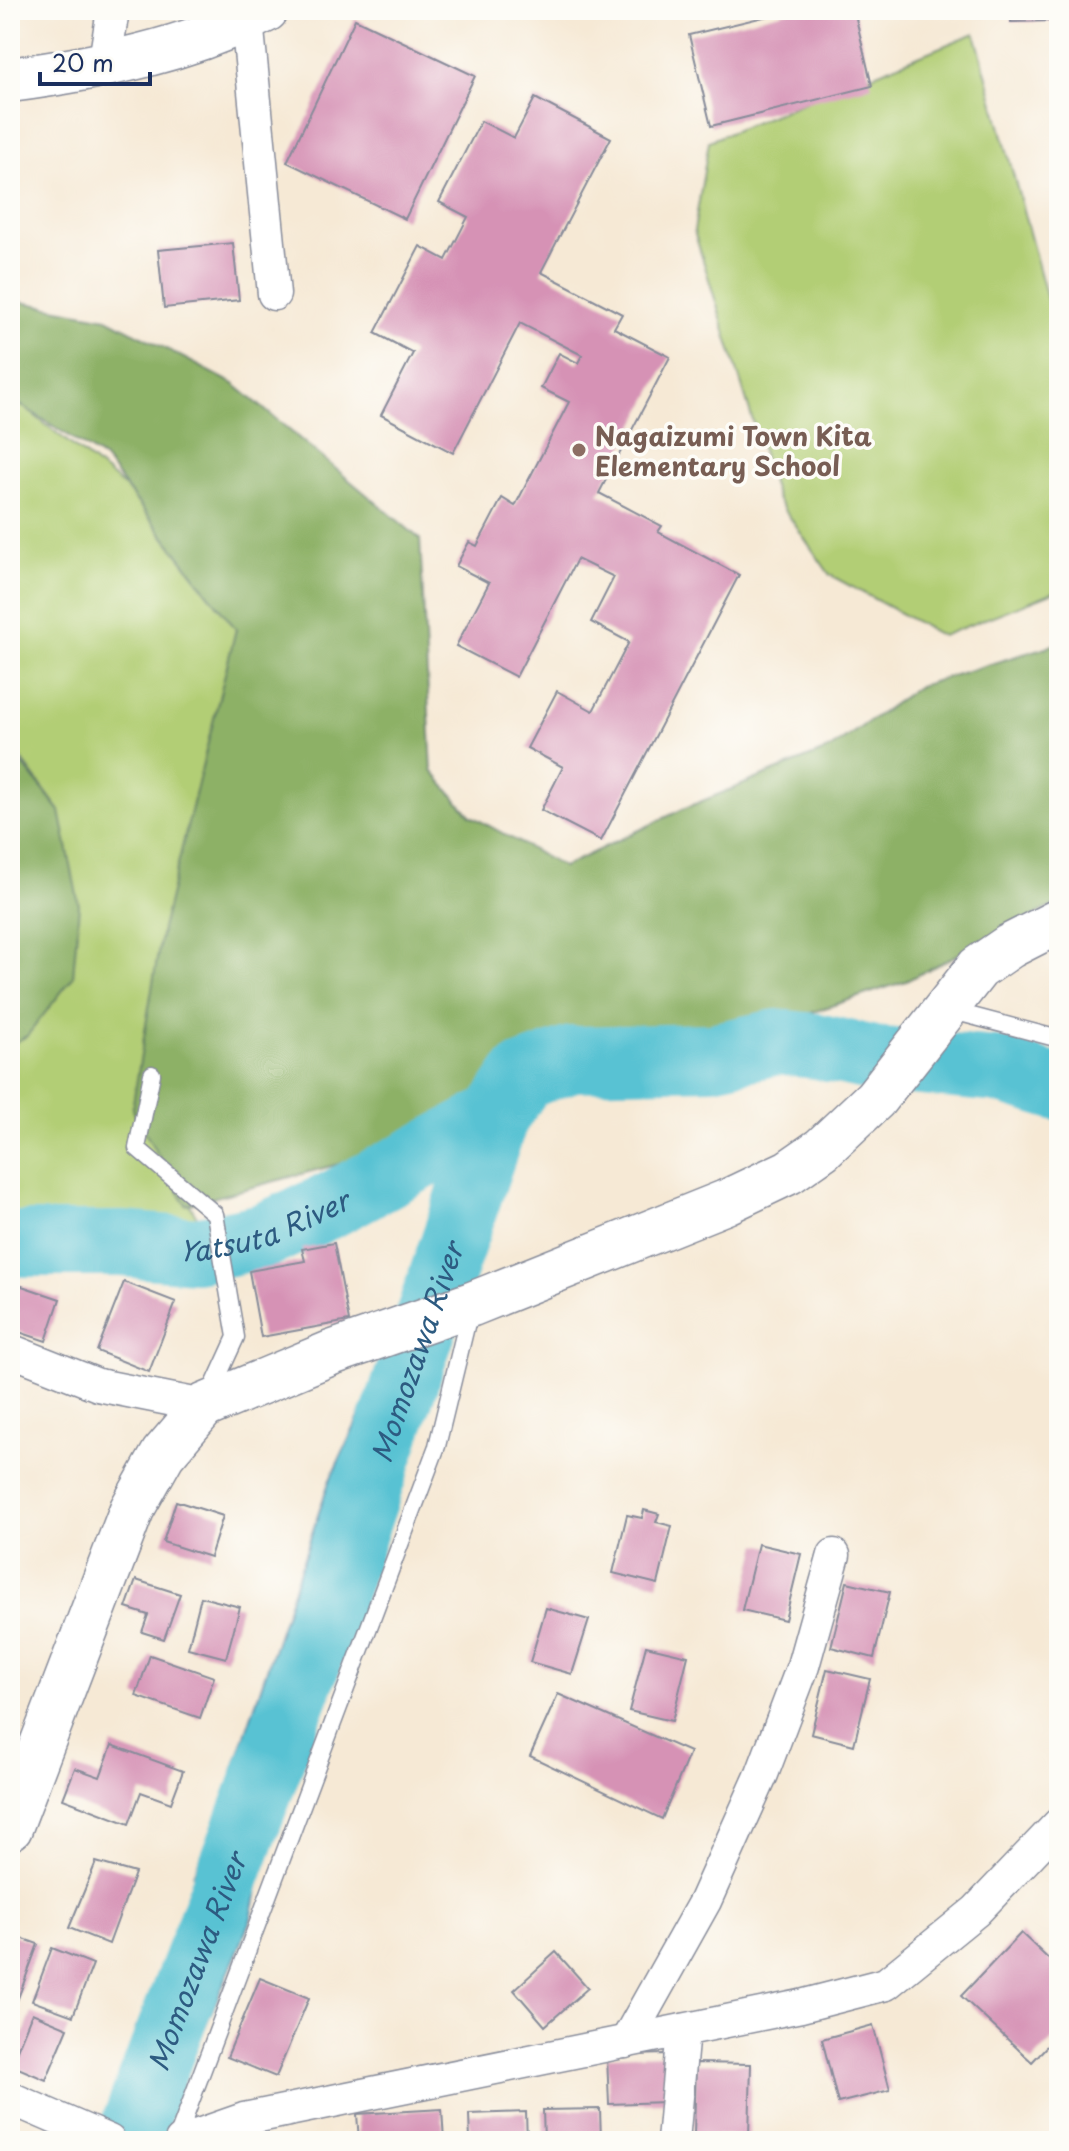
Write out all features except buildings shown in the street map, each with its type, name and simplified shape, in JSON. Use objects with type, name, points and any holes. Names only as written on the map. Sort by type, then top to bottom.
[{"type":"street","points":[[104,67],[113,10]]},
{"type":"street","points":[[10,80],[104,67],[173,48],[256,15],[274,294]]},
{"type":"street","points":[[10,1828],[132,1509],[163,1454],[204,1406],[331,1353],[472,1304],[726,1202],[789,1172],[822,1149],[875,1099],[978,968],[1010,946],[1059,921]]},
{"type":"street","points":[[10,1350],[98,1385],[204,1406]]},
{"type":"street","points":[[626,2042],[705,1901],[762,1774],[803,1666],[834,1555]]},
{"type":"street","points":[[178,2141],[244,2119],[801,2006],[886,1984],[976,1911],[1059,1824]]},
{"type":"street","points":[[673,2141],[683,2030]]},
{"type":"street","points":[[10,2098],[77,2124],[109,2141]]},
{"type":"lane","points":[[940,1016],[1059,1039]]},
{"type":"lane","points":[[152,1074],[137,1148],[215,1214],[236,1337],[204,1406]]},
{"type":"lane","points":[[178,2141],[437,1446],[472,1304]]},
{"type":"green space","points":[[975,33],[1059,343],[1059,590],[942,636],[830,575],[777,499],[694,231],[709,141]]},
{"type":"green space","points":[[10,300],[107,318],[234,384],[420,539],[432,771],[470,815],[563,867],[685,808],[830,749],[919,686],[1059,643],[1059,903],[906,981],[678,1057],[561,1037],[432,1139],[186,1205],[132,1109],[162,929],[236,629],[104,459],[10,398]]},
{"type":"green space","points":[[10,401],[25,408],[125,487],[236,629],[132,1109],[199,1220],[10,1221],[10,1032],[60,811],[10,743]]},
{"type":"green space","points":[[10,748],[60,811],[79,905],[73,977],[27,1036],[10,1045]]},
{"type":"water","points":[[385,1361],[396,1361],[348,1466],[275,1687],[278,1775],[274,1812],[250,1923],[175,2096],[149,2141],[127,2141],[170,2073],[223,1934],[178,1980],[137,2041],[135,2030],[207,1905],[208,1891],[193,1874],[214,1829],[329,1482]]},
{"type":"waterway","name":"Momozawa River","points":[[128,2141],[323,1623],[496,1117],[523,1077],[572,1059],[712,1056],[777,1042],[816,1046],[874,1059],[998,1070],[1059,1088]]},
{"type":"waterway","name":"Yatsuta River","points":[[10,1244],[122,1244],[196,1250],[263,1236],[331,1205],[496,1117]]},
{"type":"place","name":"Nagaizumi Town Kita Elementary School","points":[[579,450]]}]
